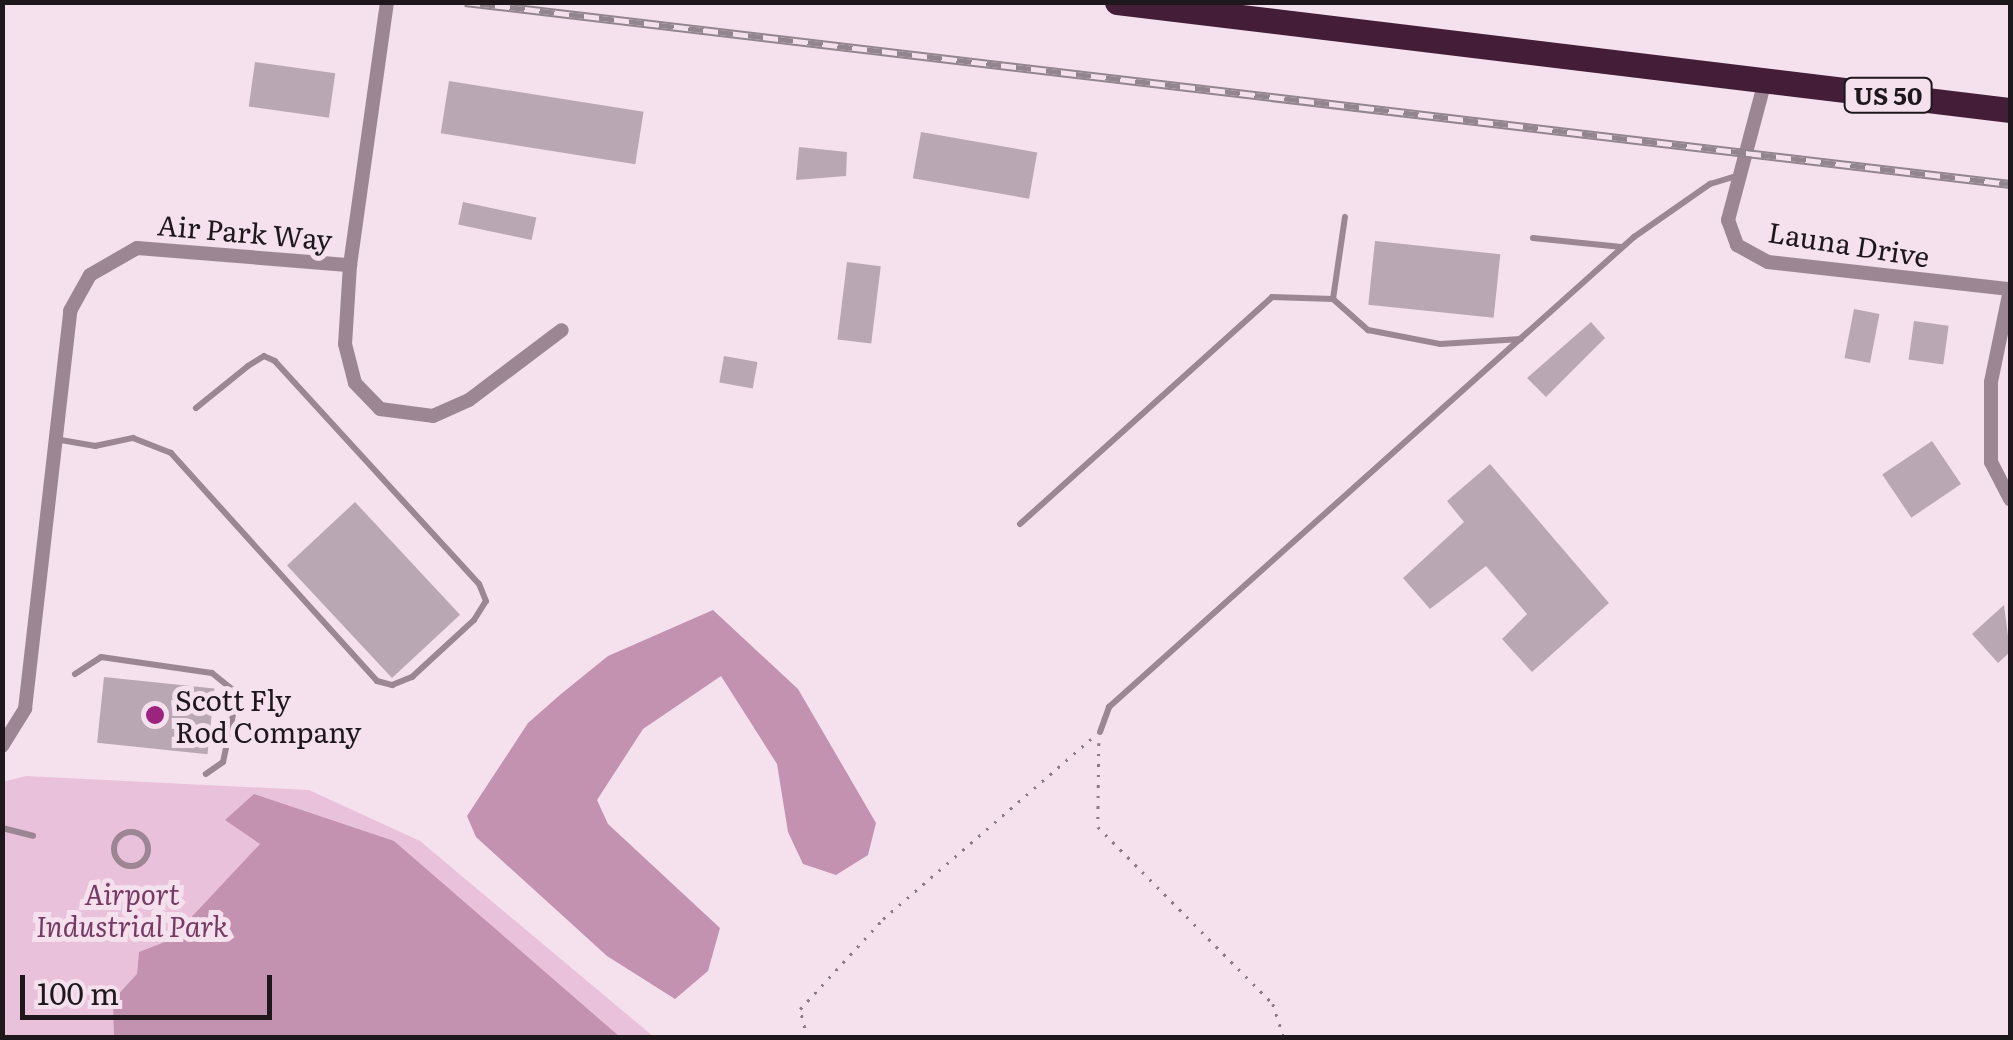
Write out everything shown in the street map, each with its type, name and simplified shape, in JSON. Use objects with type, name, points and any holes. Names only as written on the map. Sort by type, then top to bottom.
[{"type":"highway","name":"US 50","points":[[1117,2],[2010,110]]},
{"type":"street","points":[[387,2],[350,265],[347,363],[366,398],[397,416],[433,416],[470,400],[562,330]]},
{"type":"street","name":"Launa Drive","points":[[1765,80],[1728,220],[1736,246],[1768,262],[2009,290],[1991,382],[1991,462],[2010,499]]},
{"type":"street","name":"Air Park Way","points":[[2,746],[24,709],[70,311],[102,263],[137,248],[166,246],[350,265]]},
{"type":"lane","points":[[1100,732],[1109,707],[1624,247],[1710,184],[1743,174]]},
{"type":"lane","points":[[1333,299],[1345,218]]},
{"type":"lane","points":[[1533,238],[1624,247]]},
{"type":"lane","points":[[1020,524],[1272,297],[1333,299],[1368,330],[1440,344],[1520,339]]},
{"type":"lane","points":[[54,438],[96,446],[133,438],[170,453],[377,681],[392,685],[412,677],[474,620],[486,602],[479,584],[275,361],[264,356],[196,408]]},
{"type":"lane","points":[[75,674],[101,658],[212,673],[232,690],[234,710],[223,762],[206,774]]},
{"type":"lane","points":[[2,828],[34,836]]},
{"type":"lane","points":[[131,831],[148,843],[148,854],[141,864],[120,864],[114,844],[131,831]]},
{"type":"path","points":[[806,1038],[800,1009],[883,919],[1100,732]]},
{"type":"path","points":[[1100,732],[1098,827],[1274,1004],[1284,1038]]},
{"type":"green space","name":"Airport Industrial Park","points":[[26,776],[309,790],[420,841],[654,1037],[3,1037],[2,782]]},
{"type":"shaded area","points":[[713,610],[798,689],[876,823],[868,855],[836,875],[803,864],[788,832],[777,764],[721,676],[643,729],[597,800],[608,824],[720,928],[708,971],[675,999],[607,956],[476,837],[467,816],[528,723],[561,694],[608,656]]},
{"type":"shaded area","points":[[254,794],[394,841],[620,1037],[114,1037],[113,1000],[137,974],[139,952],[170,940],[260,844],[225,820]]},
{"type":"building","points":[[255,62],[335,73],[329,118],[249,107]]},
{"type":"building","points":[[449,81],[644,112],[635,164],[441,133]]},
{"type":"building","points":[[921,132],[1037,152],[1029,199],[913,178]]},
{"type":"building","points":[[799,147],[847,152],[846,176],[796,180]]},
{"type":"building","points":[[463,202],[536,218],[532,240],[458,224]]},
{"type":"building","points":[[1375,241],[1500,254],[1494,318],[1368,305]]},
{"type":"building","points":[[847,262],[881,266],[871,344],[837,339]]},
{"type":"building","points":[[1854,309],[1880,314],[1870,363],[1844,358]]},
{"type":"building","points":[[1914,321],[1949,326],[1943,364],[1909,360]]},
{"type":"building","points":[[1591,322],[1605,338],[1546,397],[1527,378]]},
{"type":"building","points":[[724,356],[757,362],[753,388],[719,383]]},
{"type":"building","points":[[1932,441],[1961,484],[1911,518],[1882,475]]},
{"type":"building","points":[[1490,464],[1609,603],[1532,672],[1502,639],[1527,614],[1486,566],[1430,609],[1403,578],[1464,522],[1447,501]]},
{"type":"building","points":[[355,502],[460,615],[392,678],[287,565]]},
{"type":"building","points":[[2004,605],[2010,652],[1998,663],[1972,634]]},
{"type":"building","name":"Scott Fly Rod Company","points":[[104,677],[214,689],[207,754],[97,743]]},
{"type":"railway","points":[[465,2],[2010,184]]},
{"type":"place","name":"Scott Fly Rod Company","points":[[155,715]]}]
